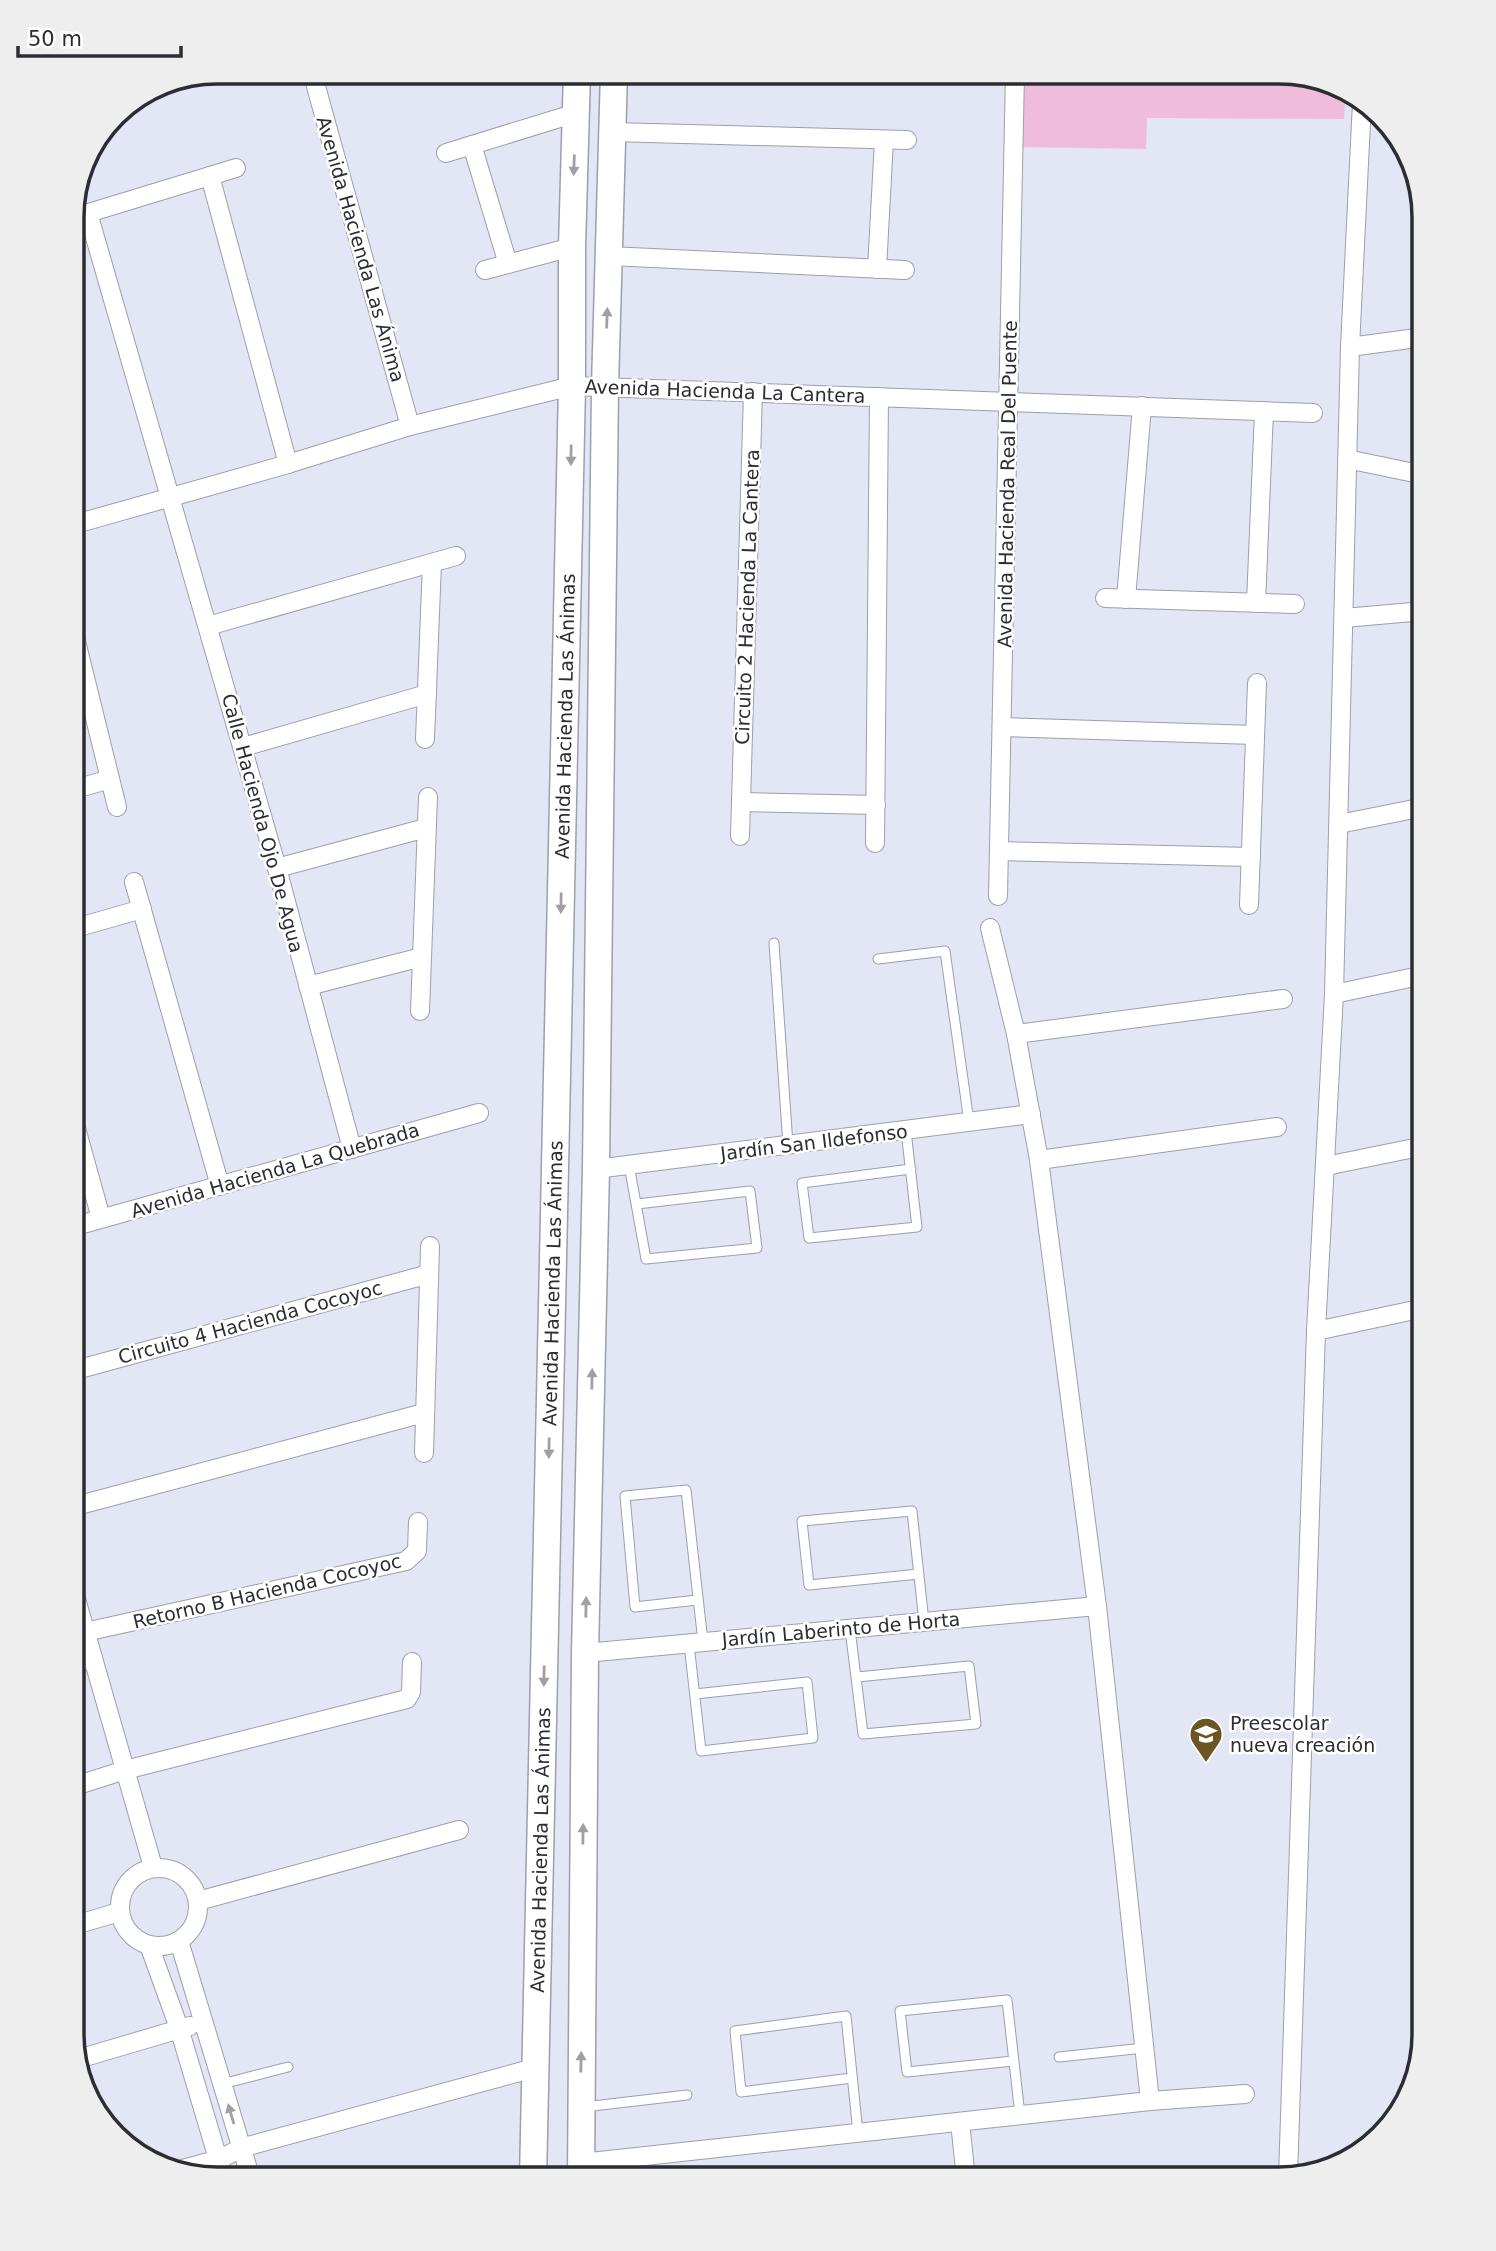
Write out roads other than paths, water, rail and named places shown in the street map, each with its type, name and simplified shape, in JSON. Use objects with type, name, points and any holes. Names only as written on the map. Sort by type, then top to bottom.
[{"type":"street","name":"Avenida Hacienda Las Ánima","points":[[315,84],[410,426]]},
{"type":"street","name":"Avenida Hacienda Las Ánimas","points":[[533,2167],[577,84]]},
{"type":"street","name":"Avenida Hacienda Las Ánimas","points":[[581,2167],[585,1653],[596,1169],[605,386],[614,84]]},
{"type":"street","name":"Avenida Hacienda Real Del Puente","points":[[998,896],[1015,84]]},
{"type":"street","points":[[1288,2166],[1316,1331],[1334,994],[1350,347],[1361,112]]},
{"type":"street","points":[[446,153],[576,113]]},
{"type":"street","points":[[612,132],[907,140]]},
{"type":"street","points":[[877,269],[884,140]]},
{"type":"street","points":[[472,145],[508,264]]},
{"type":"street","points":[[84,215],[236,168]]},
{"type":"street","points":[[210,176],[288,464]]},
{"type":"street","name":"Calle Hacienda Ojo De Agua","points":[[84,229],[208,626],[277,868],[352,1149]]},
{"type":"street","points":[[485,270],[572,247]]},
{"type":"street","points":[[609,256],[905,270]]},
{"type":"street","points":[[1350,347],[1412,339]]},
{"type":"street","name":"Avenida Hacienda La Cantera","points":[[84,522],[169,499],[410,426],[572,386],[1313,413]]},
{"type":"street","name":"Circuito 2 Hacienda La Cantera","points":[[740,835],[753,392]]},
{"type":"street","points":[[876,843],[879,397]]},
{"type":"street","points":[[1126,599],[1142,406]]},
{"type":"street","points":[[1256,603],[1264,411]]},
{"type":"street","points":[[1347,459],[1412,473]]},
{"type":"street","points":[[208,626],[456,556]]},
{"type":"street","points":[[425,739],[432,563]]},
{"type":"street","points":[[1105,598],[1295,604]]},
{"type":"street","points":[[1344,618],[1412,612]]},
{"type":"street","points":[[1249,905],[1257,683]]},
{"type":"street","points":[[84,688],[117,807]]},
{"type":"street","points":[[243,747],[427,694]]},
{"type":"street","points":[[1002,727],[1255,734]]},
{"type":"street","points":[[84,787],[110,779]]},
{"type":"street","points":[[420,1011],[428,797]]},
{"type":"street","points":[[741,802],[876,805]]},
{"type":"street","points":[[1339,824],[1412,809]]},
{"type":"street","points":[[277,868],[426,828]]},
{"type":"street","points":[[999,851],[1251,857]]},
{"type":"street","points":[[134,882],[220,1186]]},
{"type":"street","points":[[84,926],[142,909]]},
{"type":"street","points":[[990,928],[1016,1034],[1039,1160],[1097,1605],[1150,2101]]},
{"type":"street","points":[[308,986],[422,957]]},
{"type":"street","points":[[1334,994],[1412,978]]},
{"type":"street","points":[[1016,1034],[1283,999]]},
{"type":"street","name":"Avenida Hacienda La Quebrada","points":[[84,1223],[479,1113]]},
{"type":"street","name":"Jardín San Ildefonso","points":[[596,1169],[970,1124],[1031,1114]]},
{"type":"street","points":[[1039,1160],[1277,1127]]},
{"type":"street","points":[[1326,1166],[1412,1148]]},
{"type":"street","points":[[84,1158],[101,1218]]},
{"type":"street","points":[[424,1453],[430,1246]]},
{"type":"street","name":"Circuito 4 Hacienda Cocoyoc","points":[[84,1368],[429,1273]]},
{"type":"street","points":[[1316,1331],[1412,1311]]},
{"type":"street","points":[[84,1504],[424,1413]]},
{"type":"street","name":"Retorno B Hacienda Cocoyoc","points":[[85,1632],[406,1561],[417,1551],[418,1522]]},
{"type":"street","name":"Jardín Laberinto de Horta","points":[[585,1653],[1097,1605]]},
{"type":"street","points":[[84,1628],[153,1867]]},
{"type":"street","points":[[84,1661],[93,1658]]},
{"type":"street","points":[[84,1783],[125,1770],[407,1699],[411,1692],[412,1662]]},
{"type":"street","points":[[542,1793],[584,1794]]},
{"type":"street","points":[[198,1901],[459,1830]]},
{"type":"street","points":[[153,1867],[168,1868],[183,1875],[193,1886],[198,1901],[198,1916],[191,1930],[179,1941],[165,1946],[149,1945],[135,1938],[125,1927],[120,1912],[120,1897],[127,1883],[138,1872],[153,1867]]},
{"type":"street","points":[[84,1922],[120,1912]]},
{"type":"street","points":[[179,1941],[247,2167]]},
{"type":"street","points":[[149,1945],[179,2028],[222,2167]]},
{"type":"street","points":[[86,2057],[204,2023]]},
{"type":"street","points":[[196,2165],[220,2159],[241,2148],[534,2068]]},
{"type":"street","points":[[610,2167],[858,2133],[1150,2101],[1245,2094]]},
{"type":"street","points":[[960,2122],[965,2167]]},
{"type":"lane","points":[[774,943],[788,1145]]},
{"type":"lane","points":[[878,959],[945,951],[970,1124]]},
{"type":"lane","points":[[906,1131],[911,1169],[917,1227],[808,1238],[802,1183],[911,1169]]},
{"type":"lane","points":[[629,1165],[646,1259],[757,1248],[750,1191],[637,1205]]},
{"type":"lane","points":[[695,1694],[807,1682],[813,1738],[701,1751],[695,1694],[698,1600],[686,1490],[625,1496],[635,1607],[698,1600]]},
{"type":"lane","points":[[919,1574],[809,1585],[802,1521],[912,1511],[919,1574],[924,1622]]},
{"type":"lane","points":[[850,1629],[863,1734],[976,1724],[969,1666],[856,1677]]},
{"type":"lane","points":[[1013,2061],[907,2072],[900,2011],[1007,2000],[1020,2115]]},
{"type":"lane","points":[[852,2078],[741,2092],[735,2031],[846,2016],[858,2133]]},
{"type":"lane","points":[[1059,2057],[1144,2048]]},
{"type":"lane","points":[[222,2084],[288,2067]]},
{"type":"lane","points":[[580,2107],[687,2095]]},
{"type":"place","name":"Preescolar nueva creación","points":[[1206,1764]]}]
